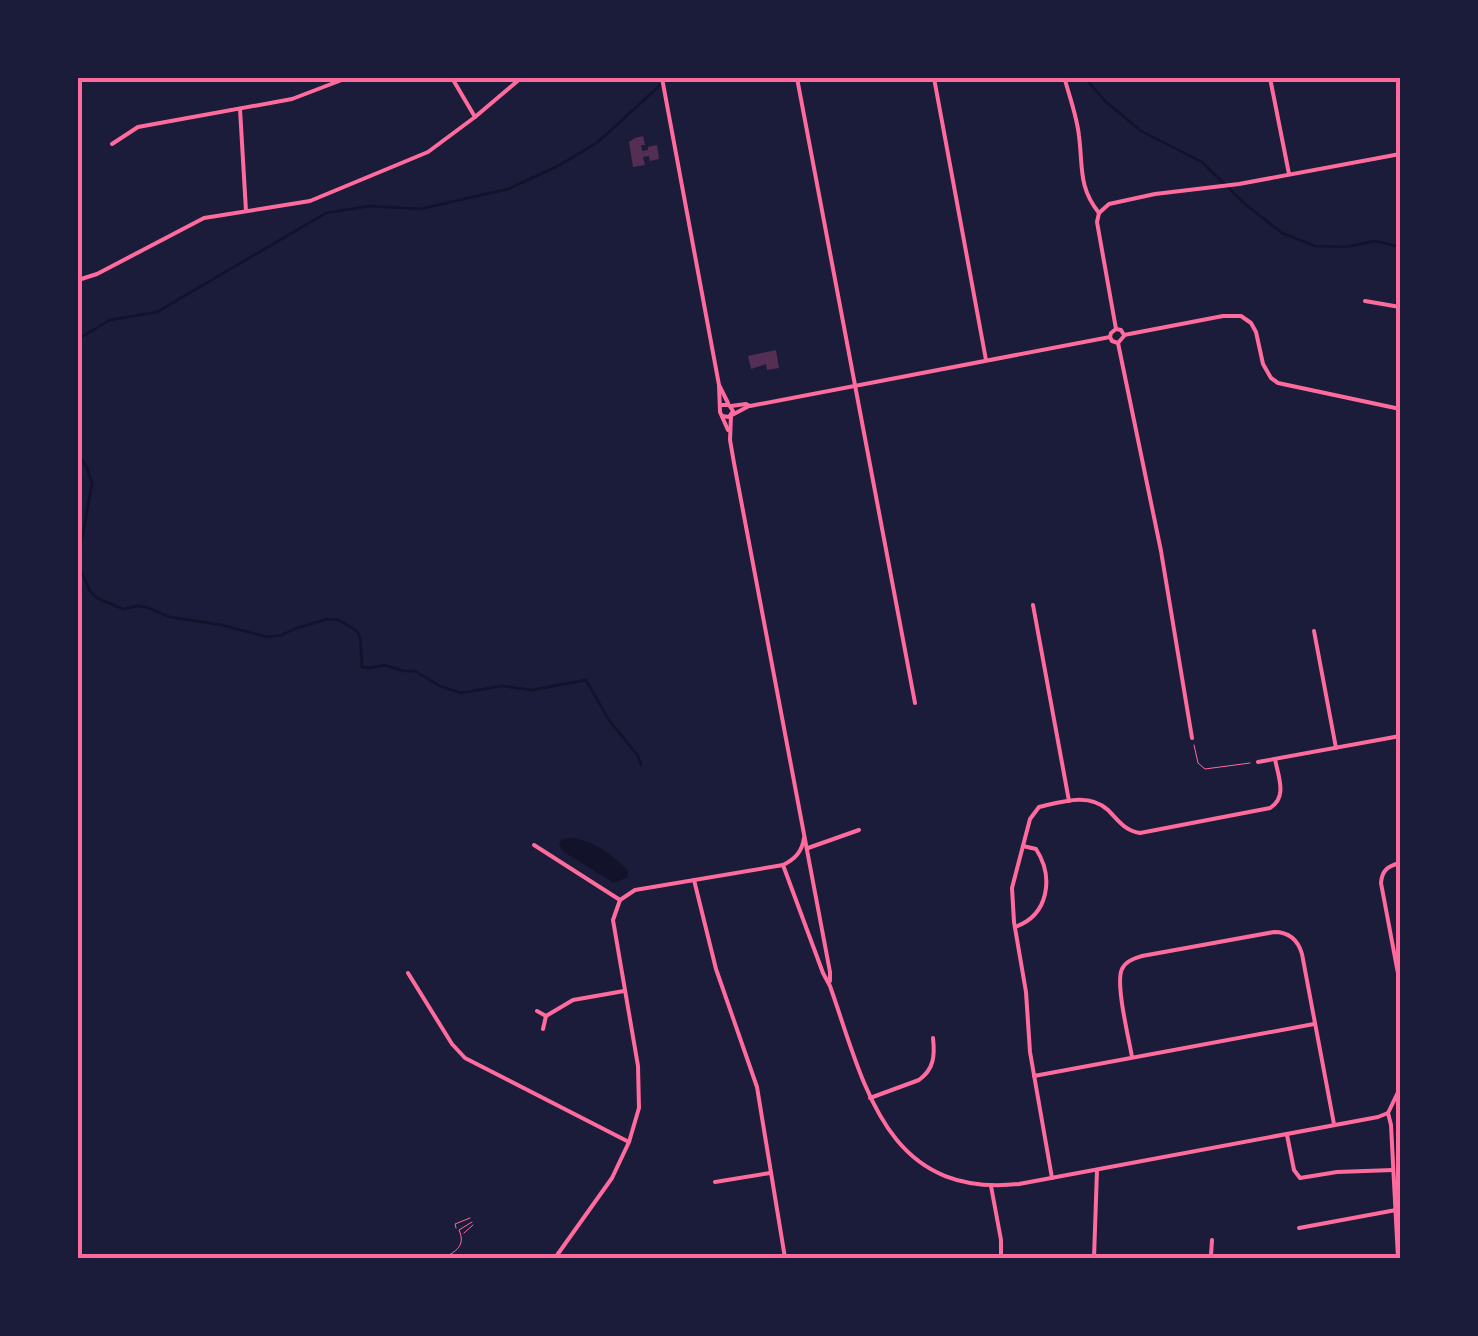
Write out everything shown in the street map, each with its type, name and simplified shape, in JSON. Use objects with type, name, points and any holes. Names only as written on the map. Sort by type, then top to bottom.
[{"type":"street","points":[[112,144],[138,127],[300,97],[347,78]]},
{"type":"street","points":[[452,78],[474,117]]},
{"type":"street","points":[[78,280],[98,274],[196,221],[302,204],[412,159],[439,146],[521,78]]},
{"type":"street","points":[[662,78],[720,385],[720,407],[730,434]]},
{"type":"street","points":[[798,78],[915,704]]},
{"type":"street","points":[[934,78],[986,360]]},
{"type":"street","points":[[1270,78],[1288,174]]},
{"type":"street","points":[[1065,80],[1080,134],[1080,164],[1086,193],[1099,213]]},
{"type":"street","points":[[240,109],[246,212]]},
{"type":"street","points":[[1116,329],[1097,222],[1105,205],[1400,154]]},
{"type":"street","points":[[1365,300],[1400,306]]},
{"type":"street","points":[[1124,335],[1234,314],[1246,319],[1256,332],[1262,364],[1271,378],[1289,386],[1400,409]]},
{"type":"street","points":[[1110,337],[1116,329]]},
{"type":"street","points":[[1116,329],[1124,335]]},
{"type":"street","points":[[1118,343],[1124,335]]},
{"type":"street","points":[[722,416],[731,416],[750,406],[1110,337]]},
{"type":"street","points":[[1110,337],[1118,343]]},
{"type":"street","points":[[1118,343],[1161,551],[1192,738]]},
{"type":"street","points":[[720,385],[733,411],[730,434],[830,986]]},
{"type":"street","points":[[720,407],[750,406]]},
{"type":"street","points":[[1033,604],[1068,801]]},
{"type":"street","points":[[1314,631],[1336,748]]},
{"type":"street","points":[[1258,762],[1400,736]]},
{"type":"street","points":[[1052,1178],[1034,1076],[1012,888],[1030,819],[1039,807],[1080,799],[1100,804],[1124,828],[1140,832],[1270,808],[1281,796],[1276,759]]},
{"type":"street","points":[[808,848],[859,830]]},
{"type":"street","points":[[555,1258],[612,1178],[640,1108],[640,1086],[613,920],[620,900],[634,890],[782,865],[801,852],[804,838]]},
{"type":"street","points":[[534,844],[620,900]]},
{"type":"street","points":[[1015,928],[1041,907],[1047,887],[1045,863],[1036,850],[1023,846]]},
{"type":"street","points":[[1400,864],[1389,866],[1381,883],[1400,984]]},
{"type":"street","points":[[782,865],[870,1098],[887,1130],[918,1161],[952,1179],[991,1186],[1019,1184],[1378,1118],[1388,1113],[1400,1088]]},
{"type":"street","points":[[694,880],[716,969],[757,1087],[785,1258]]},
{"type":"street","points":[[1132,1057],[1120,984],[1123,967],[1129,961],[1285,933],[1300,947],[1334,1125]]},
{"type":"street","points":[[408,973],[465,1058],[629,1142]]},
{"type":"street","points":[[543,1029],[546,1016],[572,1000],[624,991]]},
{"type":"street","points":[[537,1011],[546,1016]]},
{"type":"street","points":[[1034,1076],[1314,1024]]},
{"type":"street","points":[[870,1098],[925,1076],[935,1054],[933,1038]]},
{"type":"street","points":[[1388,1113],[1398,1258]]},
{"type":"street","points":[[1286,1134],[1295,1173],[1300,1178],[1394,1170]]},
{"type":"street","points":[[1094,1258],[1097,1170]]},
{"type":"street","points":[[715,1182],[772,1172]]},
{"type":"street","points":[[991,1186],[1002,1240],[1001,1258]]},
{"type":"street","points":[[1299,1228],[1396,1210]]},
{"type":"street","points":[[1208,1258],[1212,1240]]},
{"type":"path","points":[[1192,738],[1198,763],[1204,769],[1258,762]]},
{"type":"path","points":[[459,1230],[472,1222]]},
{"type":"path","points":[[444,1258],[460,1249],[461,1235],[455,1224],[472,1222]]},
{"type":"path","points":[[461,1235],[472,1222]]},
{"type":"shaded area","points":[[568,838],[601,849],[628,871],[628,877],[614,883],[564,852],[559,845]]},
{"type":"building","points":[[643,136],[642,151],[657,145],[659,159],[650,161],[649,156],[643,157],[645,165],[633,167],[629,142]]},
{"type":"building","points":[[776,350],[779,368],[767,370],[766,364],[751,369],[748,356]]},
{"type":"waterway","points":[[78,339],[110,320],[157,312],[326,213],[370,206],[420,209],[508,189],[598,142],[668,78]]},
{"type":"waterway","points":[[1085,78],[1141,131],[1202,162],[1282,233],[1315,246],[1346,247],[1375,241],[1400,247]]},
{"type":"waterway","points":[[78,454],[92,483],[78,562]]},
{"type":"waterway","points":[[78,564],[90,591],[123,609],[146,607],[170,617],[267,637],[328,619],[339,620],[360,637],[362,667],[384,665],[415,671],[461,693],[502,686],[532,690],[586,680],[641,765]]}]
